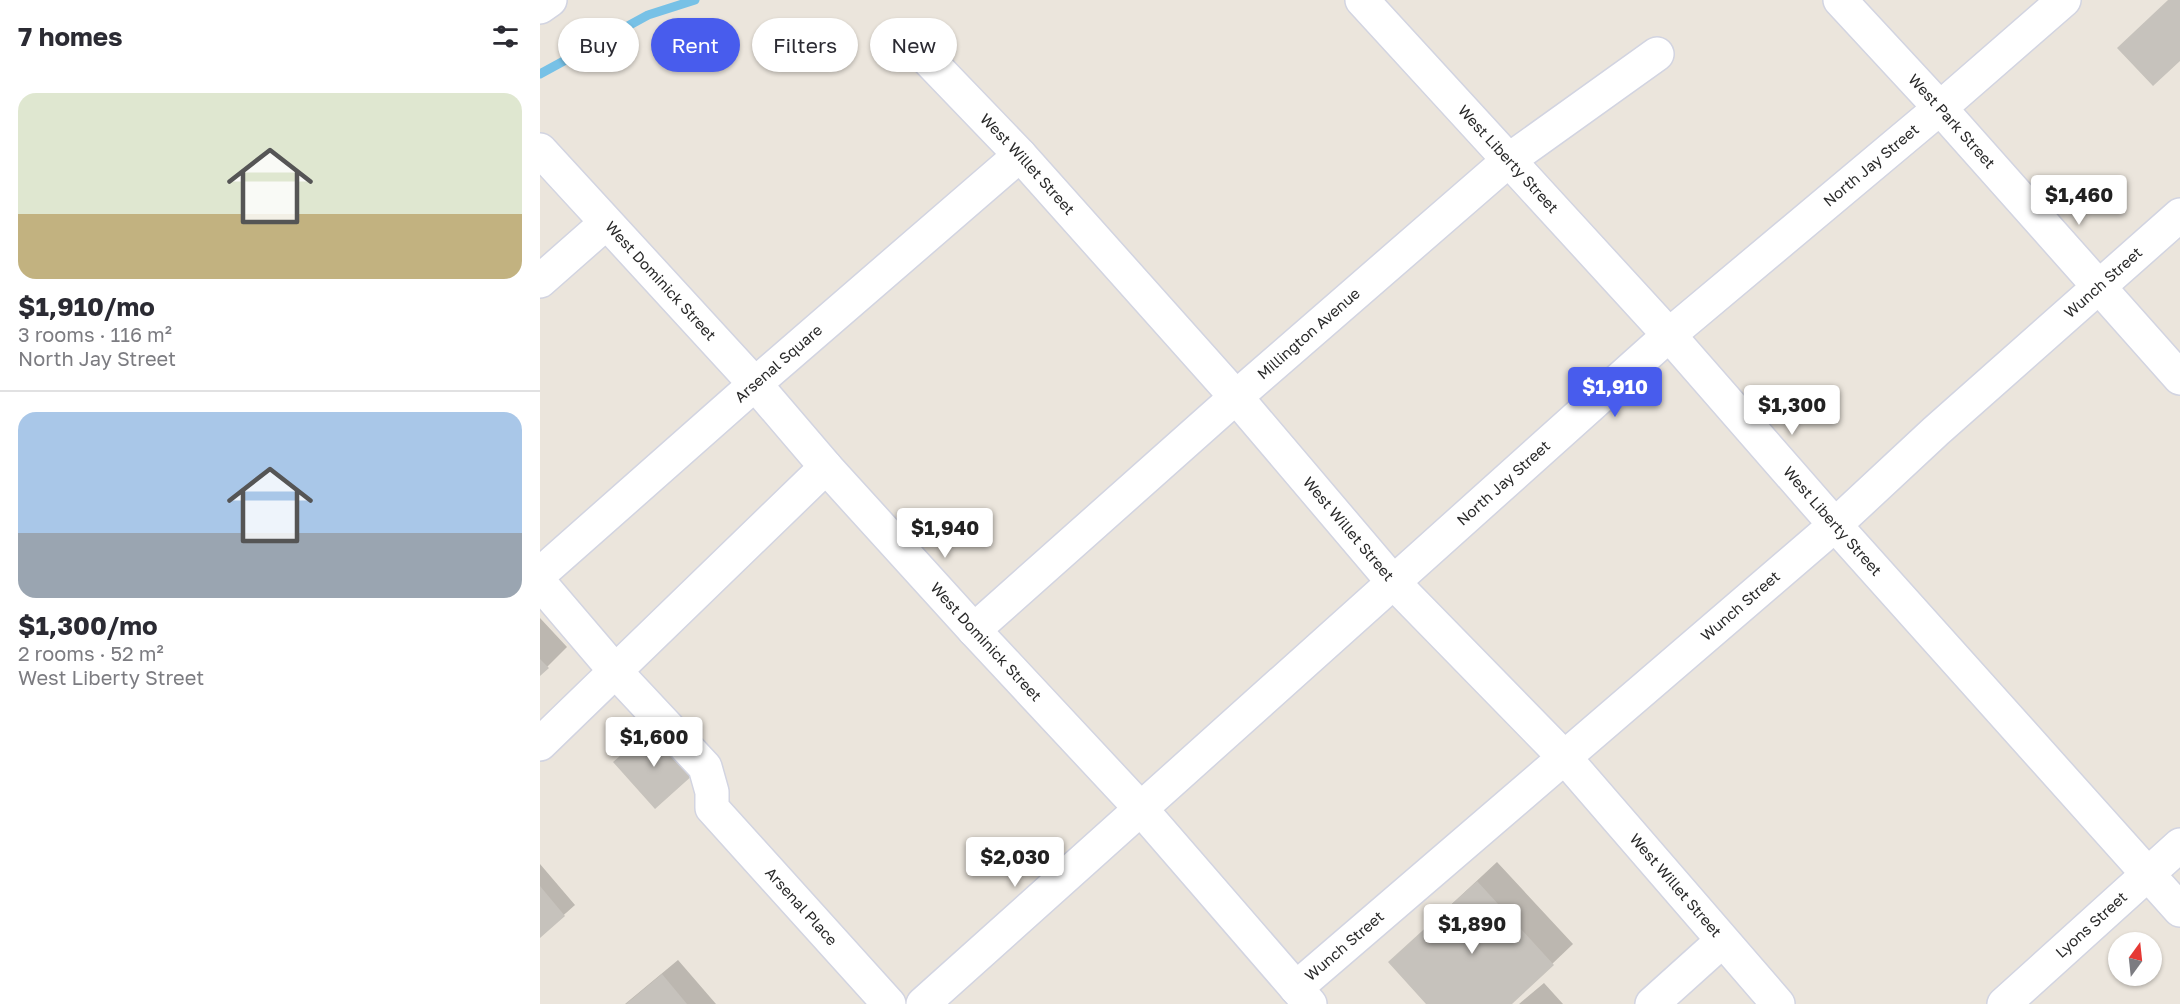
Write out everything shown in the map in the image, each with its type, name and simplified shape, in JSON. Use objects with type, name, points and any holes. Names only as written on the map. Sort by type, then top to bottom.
[{"type":"street","points":[[540,7],[550,0]]},
{"type":"street","name":"West Liberty Street","points":[[1362,0],[1670,335],[1835,525],[2180,910]]},
{"type":"street","name":"West Park Street","points":[[1840,0],[1940,108],[2180,378]]},
{"type":"street","name":"North Jay Street","points":[[922,1004],[1670,335],[1940,108],[2064,0]]},
{"type":"street","name":"Millington Avenue","points":[[974,630],[1236,397],[1509,160],[1657,54]]},
{"type":"street","name":"West Willet Street","points":[[940,72],[1020,155],[1236,397],[1394,583],[1566,759],[1778,1004]]},
{"type":"street","name":"West Dominick Street","points":[[540,150],[755,384],[826,467],[974,630],[1141,809],[1303,996]]},
{"type":"street","name":"Arsenal Square","points":[[540,574],[1020,155]]},
{"type":"street","name":"Wunch Street","points":[[1303,996],[1566,759],[1835,525],[1936,431],[2180,215]]},
{"type":"street","points":[[540,281],[606,223]]},
{"type":"street","points":[[540,744],[826,467]]},
{"type":"street","points":[[540,583],[616,672]]},
{"type":"street","name":"Arsenal Place","points":[[616,672],[705,767],[712,792],[712,808],[889,1004]]},
{"type":"street","name":"Lyons Street","points":[[2004,1004],[2180,845]]},
{"type":"street","points":[[1652,1004],[1722,941]]},
{"type":"building","points":[[2168,0],[2180,0],[2180,61],[2153,86],[2117,48]]},
{"type":"building","points":[[540,659],[549,668],[540,676]]},
{"type":"building","points":[[652,728],[694,774],[655,809],[613,762]]},
{"type":"building","points":[[1477,881],[1554,965],[1512,1004],[1426,1004],[1388,962]]},
{"type":"building","points":[[540,886],[565,916],[540,938]]},
{"type":"building","points":[[662,974],[687,1004],[626,1004]]},
{"type":"waterway","points":[[540,74],[648,15],[695,0]]}]
